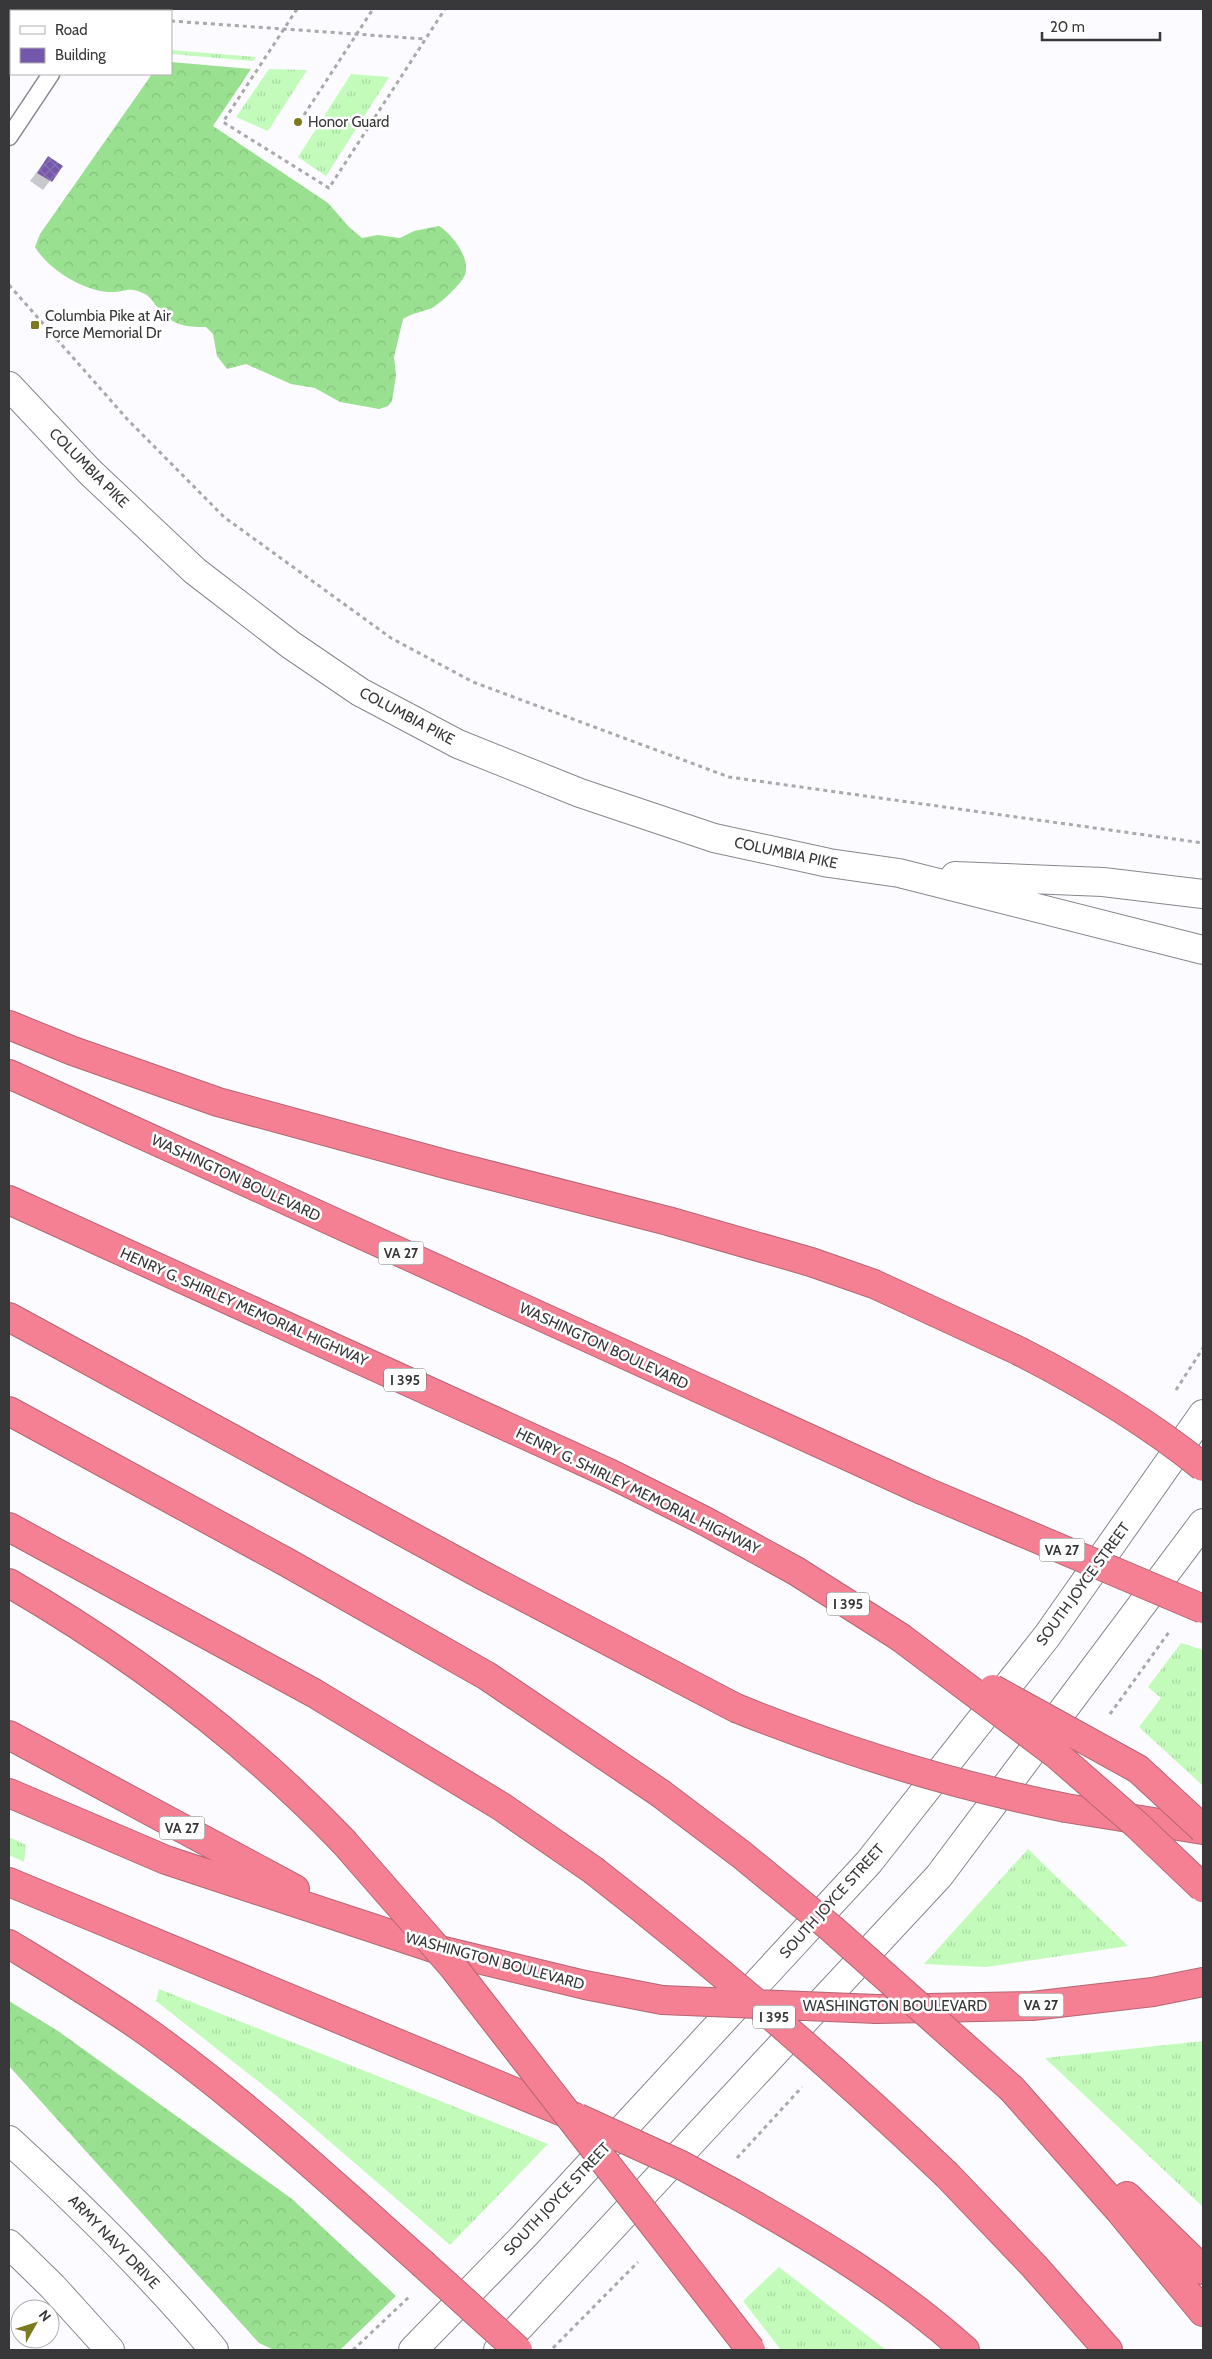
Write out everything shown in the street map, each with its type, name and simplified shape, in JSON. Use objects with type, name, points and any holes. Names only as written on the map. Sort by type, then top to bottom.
[{"type":"highway","points":[[9,1024],[73,1051],[218,1102],[439,1162],[686,1225],[811,1262],[892,1292],[1019,1351],[1078,1381],[1130,1414],[1203,1467]]},
{"type":"highway","name":"WASHINGTON BOULEVARD","points":[[9,1074],[922,1490],[1203,1609]]},
{"type":"highway","name":"HENRY G. SHIRLEY MEMORIAL HIGHWAY","points":[[9,1200],[611,1474],[705,1521],[796,1571],[900,1637],[1057,1755],[1137,1825],[1203,1888]]},
{"type":"highway","points":[[9,1316],[493,1581],[736,1708],[862,1755],[999,1794],[1066,1808],[1203,1829]]},
{"type":"highway","points":[[9,1411],[296,1568],[487,1676],[660,1793],[832,1928],[1012,2089],[1203,2270]]},
{"type":"highway","name":"I 395","points":[[9,1527],[314,1693],[502,1808],[593,1870],[668,1928],[799,2039],[947,2175],[1034,2266],[1108,2350]]},
{"type":"highway","points":[[9,1583],[164,1683],[219,1726],[305,1801],[454,1968],[751,2350]]},
{"type":"highway","points":[[900,1637],[1138,1769],[1203,1829]]},
{"type":"highway","name":"VA 27","points":[[9,1735],[356,1922]]},
{"type":"highway","points":[[9,1792],[166,1860],[356,1922]]},
{"type":"highway","points":[[9,1882],[578,2118],[681,2165],[733,2192],[845,2259],[899,2296],[965,2350]]},
{"type":"highway","name":"WASHINGTON BOULEVARD","points":[[356,1922],[436,1949],[584,1985],[662,2000],[877,2009],[1032,2006],[1153,1992],[1203,1982]]},
{"type":"highway","points":[[9,1944],[138,2026],[211,2080],[276,2134],[518,2350]]},
{"type":"highway","points":[[1012,2089],[1119,2210],[1203,2312]]},
{"type":"main road","name":"COLUMBIA PIKE","points":[[9,386],[90,472],[195,571],[291,645],[360,692],[458,744],[647,817],[714,838],[829,863],[899,873],[1103,882],[1203,894]]},
{"type":"main road","name":"COLUMBIA PIKE","points":[[899,873],[1203,950]]},
{"type":"main road","name":"SOUTH JOYCE STREET","points":[[413,2350],[524,2236],[869,1862],[1047,1636],[1203,1414]]},
{"type":"main road","points":[[498,2350],[938,1876],[1203,1523]]},
{"type":"main road","name":"ARMY NAVY DRIVE","points":[[9,2140],[55,2182],[150,2278],[214,2350]]},
{"type":"main road","points":[[9,2244],[53,2287],[110,2350]]},
{"type":"lane","points":[[9,137],[50,75]]},
{"type":"path","points":[[297,9],[223,122],[329,188],[445,9]]},
{"type":"path","points":[[304,115],[373,9]]},
{"type":"path","points":[[172,21],[425,39]]},
{"type":"path","points":[[9,285],[128,420],[224,517],[391,638],[473,682],[729,777],[1203,842]]},
{"type":"green space","points":[[172,50],[256,57],[253,61],[172,54]]},
{"type":"green space","points":[[172,62],[251,69],[213,126],[328,203],[349,227],[362,238],[378,235],[400,238],[414,231],[439,226],[459,247],[463,254],[466,268],[465,275],[445,298],[432,308],[403,319],[394,357],[396,375],[392,401],[388,406],[379,409],[340,402],[315,388],[291,384],[246,364],[227,369],[217,356],[213,334],[206,327],[191,327],[174,322],[149,297],[139,291],[108,292],[77,283],[48,263],[41,255],[35,247],[40,234],[151,75],[172,75]]},
{"type":"green space","points":[[269,69],[307,70],[268,131],[236,117]]},
{"type":"green space","points":[[351,74],[389,77],[326,176],[298,157]]},
{"type":"green space","points":[[1181,1643],[1203,1650],[1203,1786],[1139,1727],[1161,1698],[1148,1687]]},
{"type":"green space","points":[[9,1837],[26,1845],[24,1862],[9,1855]]},
{"type":"green space","points":[[1028,1849],[1128,1946],[986,1967],[924,1964]]},
{"type":"green space","points":[[159,1989],[548,2144],[450,2245],[278,2097],[156,2001]]},
{"type":"green space","points":[[9,2001],[58,2031],[292,2199],[396,2296],[340,2350],[274,2350],[259,2343],[9,2066]]},
{"type":"green space","points":[[1203,2041],[1203,2207],[1045,2058]]},
{"type":"green space","points":[[779,2267],[886,2350],[781,2350],[743,2301]]},
{"type":"building","points":[[48,156],[63,166],[52,182],[37,173]]},
{"type":"place","name":"Honor Guard","points":[[298,122]]},
{"type":"place","name":"Columbia Pike at Air Force Memorial Dr","points":[[35,325]]}]
